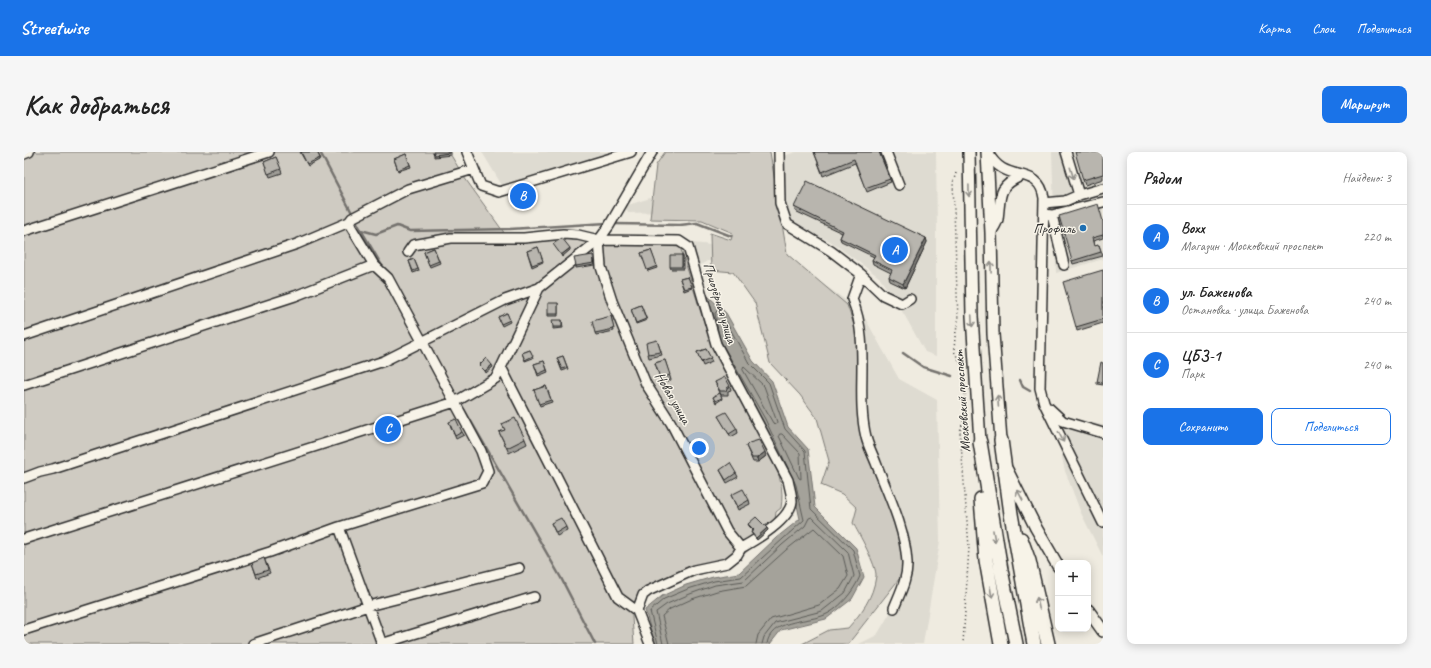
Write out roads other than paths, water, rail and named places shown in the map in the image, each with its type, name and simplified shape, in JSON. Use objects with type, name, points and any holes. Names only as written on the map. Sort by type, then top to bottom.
[{"type":"highway","points":[[1001,440],[1003,462],[1028,622],[1034,644]]},
{"type":"highway","points":[[980,442],[983,532],[1001,644]]},
{"type":"highway","name":"Московский проспект","points":[[980,442],[999,563],[1016,644]]},
{"type":"highway","points":[[1011,514],[1029,561],[1048,644]]},
{"type":"main road","name":"Московский проспект","points":[[969,152],[972,316],[980,442]]},
{"type":"main road","points":[[987,152],[991,233],[993,334],[1001,440]]},
{"type":"main road","points":[[1003,462],[1043,542],[1055,561]]},
{"type":"main road","points":[[1091,614],[1103,631]]},
{"type":"street","points":[[24,154],[29,152]]},
{"type":"street","points":[[24,231],[269,152]]},
{"type":"street","points":[[467,152],[481,186],[499,192],[631,152]]},
{"type":"street","points":[[24,478],[384,361],[505,300],[539,288],[599,240],[609,226],[652,152]]},
{"type":"street","points":[[779,152],[780,203],[787,224],[832,251],[861,274],[883,295],[902,304],[910,299]]},
{"type":"street","points":[[886,152],[899,185]]},
{"type":"street","points":[[987,152],[1001,168],[1010,173],[1031,177],[1043,188],[1044,201],[1064,265]]},
{"type":"street","points":[[1066,152],[1079,195]]},
{"type":"street","points":[[24,336],[297,244],[349,222],[352,218],[408,189],[474,169]]},
{"type":"street","points":[[991,233],[998,220],[1000,193],[1008,182],[1021,176]]},
{"type":"street","points":[[1044,201],[1079,195],[1103,188]]},
{"type":"street","points":[[1048,214],[1103,202]]},
{"type":"street","points":[[1048,214],[1039,377],[1044,402],[1103,523]]},
{"type":"street","points":[[24,630],[270,552],[339,527],[482,483],[488,471],[481,451],[388,278],[374,265],[349,222]]},
{"type":"street","name":"Приозёрная улица","points":[[408,252],[413,245],[451,238],[524,238],[563,234],[578,235],[599,240],[679,241],[688,247],[716,344],[788,480],[792,500],[788,513],[763,535],[741,548]]},
{"type":"street","name":"Новая улица","points":[[599,240],[602,267],[612,301],[646,384],[671,423],[727,531],[741,548]]},
{"type":"street","points":[[24,385],[295,296],[374,265]]},
{"type":"street","points":[[861,274],[852,299],[859,316],[863,348],[863,403],[866,437],[900,528],[907,562],[905,581],[894,608]]},
{"type":"street","points":[[24,539],[455,402],[496,378],[539,288]]},
{"type":"street","points":[[501,367],[618,597],[637,611],[650,644]]},
{"type":"street","points":[[1044,402],[1064,421],[1103,433]]},
{"type":"street","points":[[339,527],[382,644],[534,597]]},
{"type":"street","points":[[637,611],[643,595],[648,591],[694,570],[727,563],[737,555],[741,548]]},
{"type":"street","points":[[253,644],[368,606],[519,568]]},
{"type":"water","points":[[708,296],[726,313],[753,361],[772,381],[788,427],[808,449],[815,507],[856,548],[864,577],[852,599],[826,619],[781,630],[770,644],[655,644],[645,610],[662,596],[686,585],[713,577],[739,573],[776,538],[800,519],[793,487],[762,421],[715,339]]},
{"type":"waterway","points":[[320,152],[361,230],[385,271]]},
{"type":"waterway","points":[[361,230],[376,234],[397,226],[410,231],[510,229],[607,223]]},
{"type":"waterway","points":[[614,224],[680,225],[697,223],[731,236]]},
{"type":"waterway","points":[[903,353],[923,367],[952,376]]},
{"type":"waterway","points":[[1020,380],[1023,387],[1030,391]]},
{"type":"waterway","points":[[464,409],[561,578],[595,644]]},
{"type":"place","name":"ул. Баженова","points":[[523,196]]},
{"type":"place","name":"Профиль","points":[[1083,228]]},
{"type":"place","name":"Boxx","points":[[895,250]]},
{"type":"place","name":"ЦБЗ-1","points":[[388,429]]}]
